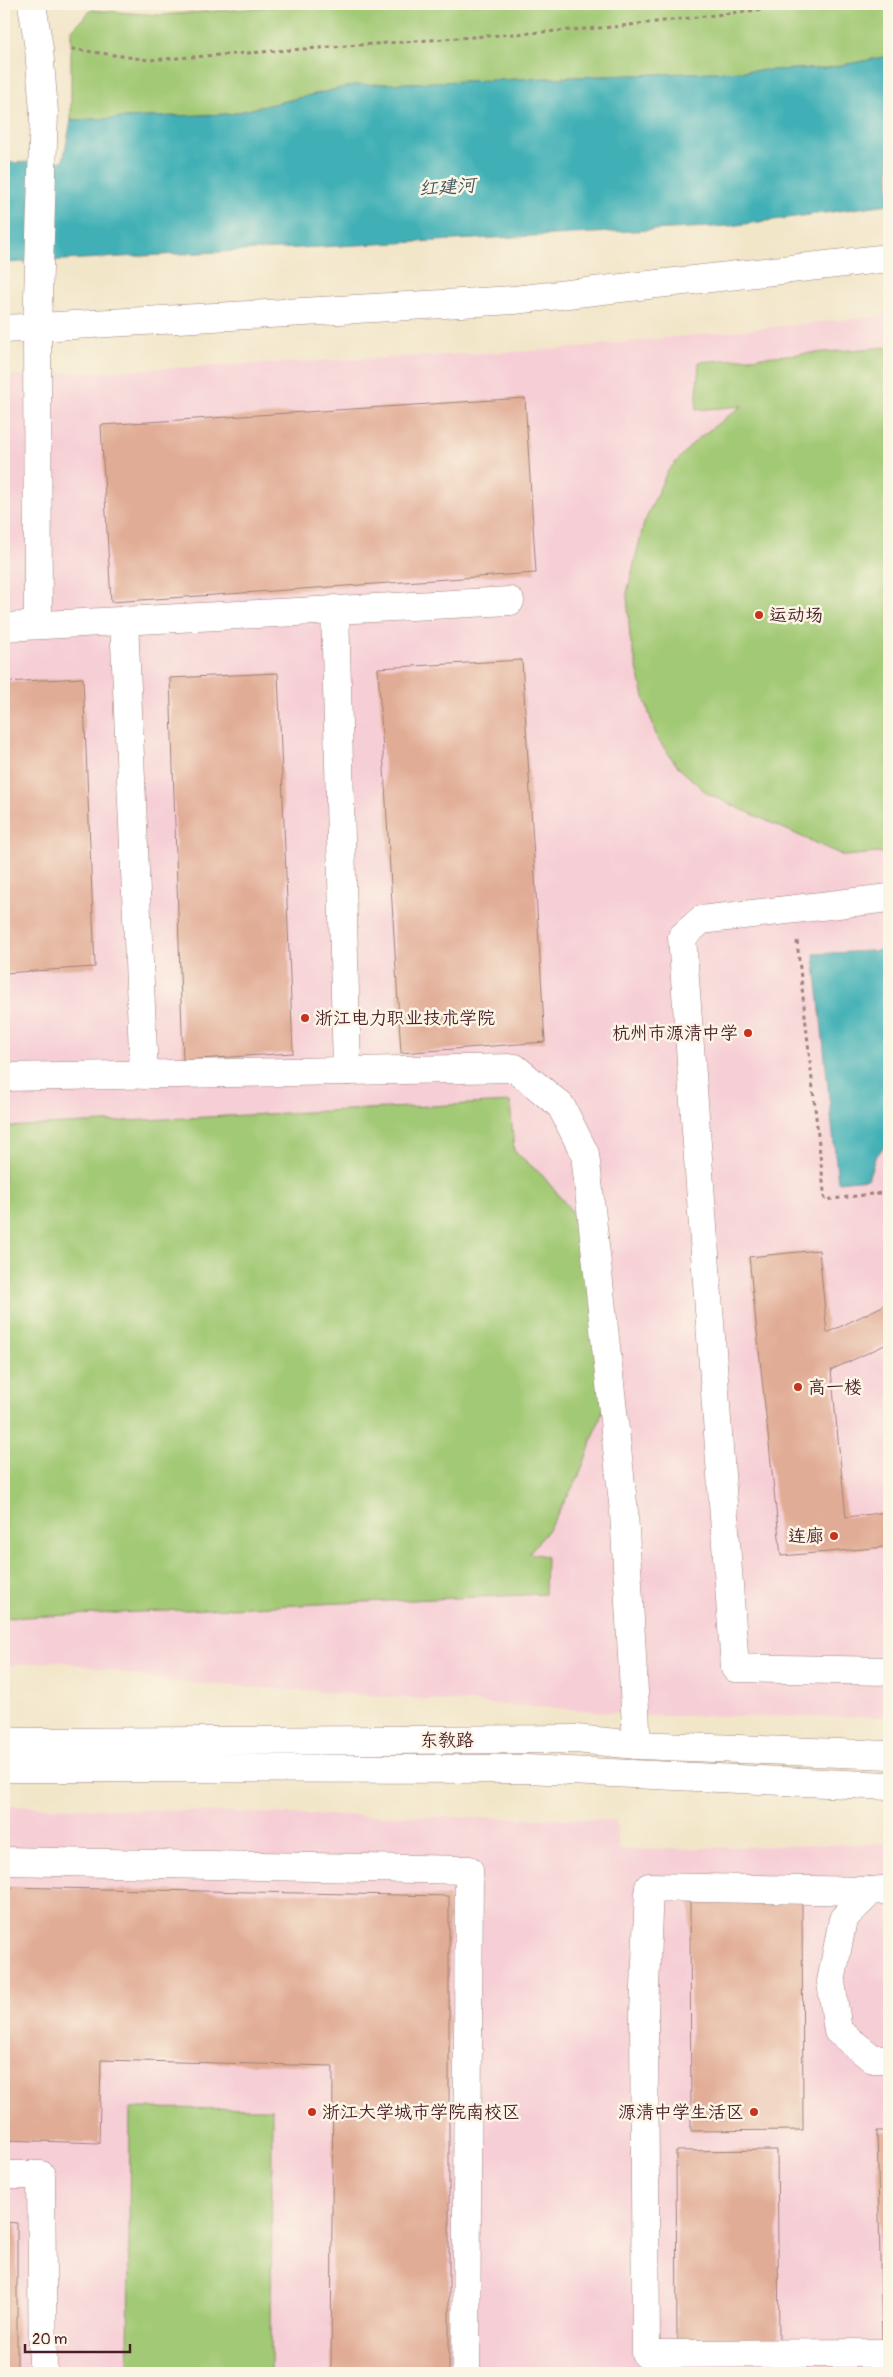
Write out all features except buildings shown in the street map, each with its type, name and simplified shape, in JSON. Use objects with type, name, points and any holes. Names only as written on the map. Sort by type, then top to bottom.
[{"type":"street","points":[[32,4],[39,49],[44,112],[37,329],[38,624]]},
{"type":"street","points":[[4,329],[37,329],[514,300],[889,258]]},
{"type":"street","points":[[4,626],[510,601]]},
{"type":"street","points":[[335,609],[347,1071]]},
{"type":"street","points":[[124,620],[144,1075]]},
{"type":"street","points":[[889,898],[701,920],[682,937],[736,1668],[889,1671]]},
{"type":"street","points":[[4,1078],[516,1068],[561,1106],[585,1154],[624,1512],[636,1746]]},
{"type":"street","name":"东教路","points":[[4,1742],[576,1739],[636,1746],[889,1755]]},
{"type":"street","name":"东教路","points":[[4,1768],[526,1769],[889,1786]]},
{"type":"street","points":[[4,1862],[469,1870],[466,2373]]},
{"type":"street","points":[[880,1890],[649,1887],[644,2013],[646,2354],[889,2353]]},
{"type":"street","points":[[880,1890],[843,1919],[831,1982],[838,2031],[873,2059],[889,2059]]},
{"type":"street","points":[[4,2175],[40,2175],[43,2373]]},
{"type":"path","points":[[39,49],[60,47],[149,60],[613,27],[808,4]]},
{"type":"path","points":[[794,910],[825,1200],[889,1192]]},
{"type":"shaded area","name":"浙江电力职业技术学院","points":[[889,315],[889,1717],[664,1716],[167,1681],[59,1661],[4,1666],[4,376],[550,350]]},
{"type":"shaded area","name":"浙江大学城市学院南校区","points":[[4,1806],[331,1815],[616,1820],[619,1850],[889,1843],[889,2373],[4,2373]]},
{"type":"green space","points":[[314,4],[889,4],[889,56],[827,68],[354,85],[230,114],[71,120],[71,31],[91,10],[160,15]]},
{"type":"green space","name":"运动场","points":[[889,347],[889,852],[844,856],[708,794],[678,767],[657,738],[644,697],[630,638],[627,593],[644,523],[667,472],[696,440],[742,406],[696,410],[699,362]]},
{"type":"green space","points":[[510,1102],[514,1151],[542,1175],[569,1208],[585,1234],[605,1405],[579,1476],[550,1527],[529,1553],[546,1556],[545,1594],[4,1618],[4,1127]]},
{"type":"green space","points":[[130,2108],[272,2109],[271,2373],[128,2373]]},
{"type":"water","name":"红建河","points":[[889,56],[889,204],[730,226],[4,263],[4,163],[63,161],[71,120],[230,114],[354,85],[827,68]]},
{"type":"water","points":[[889,950],[889,1140],[875,1158],[868,1179],[838,1182],[814,954]]},
{"type":"place","name":"运动场","points":[[759,615]]},
{"type":"place","name":"浙江电力职业技术学院","points":[[305,1018]]},
{"type":"place","name":"杭州市源清中学","points":[[748,1033]]},
{"type":"place","name":"高一楼","points":[[798,1387]]},
{"type":"place","name":"连廊","points":[[834,1536]]},
{"type":"place","name":"浙江大学城市学院南校区","points":[[312,2112]]},
{"type":"place","name":"源清中学生活区","points":[[754,2112]]}]
